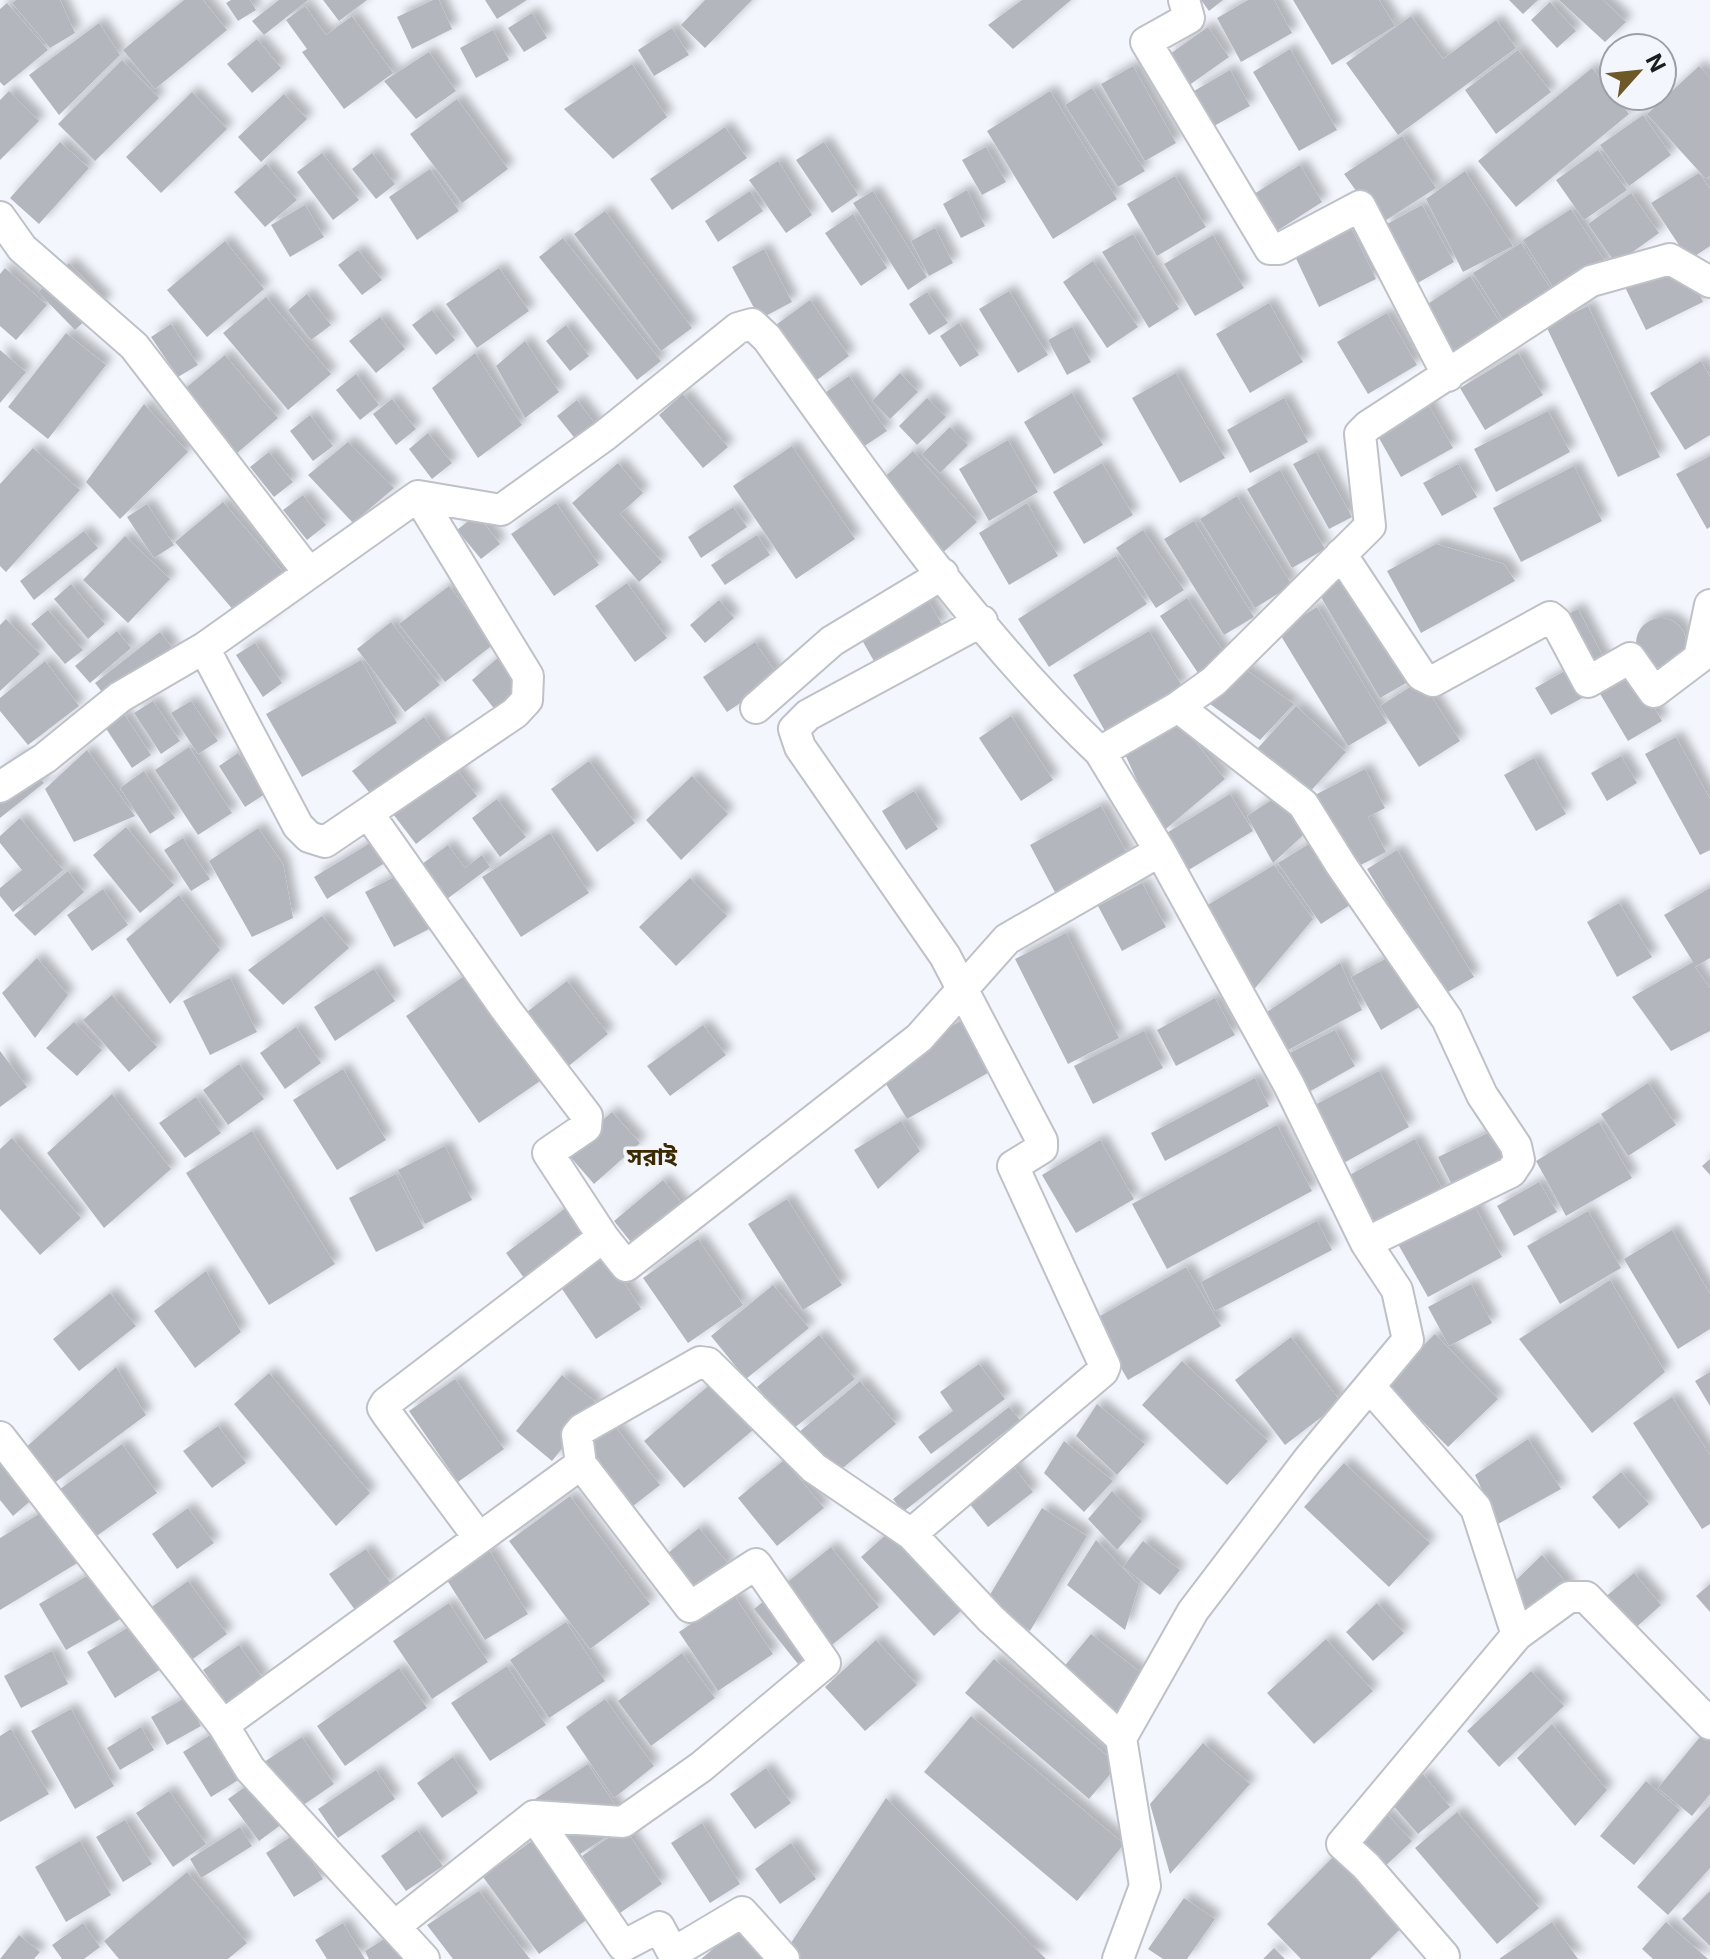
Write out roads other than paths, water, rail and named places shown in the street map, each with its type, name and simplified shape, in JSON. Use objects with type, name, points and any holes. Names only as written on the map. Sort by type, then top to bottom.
[{"type":"street","points":[[1184,0],[1189,18],[1146,42],[1270,249],[1279,249],[1360,206],[1448,376]]},
{"type":"street","points":[[0,217],[22,248],[134,346],[309,573]]},
{"type":"street","points":[[1100,752],[1178,707],[1214,681],[1370,526],[1360,434],[1591,281],[1670,259],[1710,282]]},
{"type":"street","points":[[0,787],[45,758],[120,697],[204,648],[418,496],[501,510],[604,436],[738,328],[752,324],[943,574],[1053,707],[1100,752],[1160,851],[1180,893],[1289,1085],[1366,1243],[1397,1290],[1408,1340],[1308,1460],[1193,1611],[1121,1738]]},
{"type":"street","points":[[204,648],[298,826],[309,837],[325,842],[515,713],[527,700],[528,676],[418,496]]},
{"type":"street","points":[[1341,554],[1421,675],[1433,681],[1550,617],[1556,622],[1588,682],[1630,658],[1654,692],[1699,658],[1710,605]]},
{"type":"street","points":[[756,708],[832,641],[943,574]]},
{"type":"street","points":[[911,1534],[1105,1366],[1013,1166],[1042,1148],[1042,1141],[945,956],[800,747],[794,729],[808,715],[982,621]]},
{"type":"street","points":[[1178,707],[1303,804],[1447,1019],[1482,1095],[1516,1146],[1519,1160],[1511,1172],[1366,1243]]},
{"type":"street","points":[[368,813],[507,1011],[587,1116],[586,1127],[548,1153],[603,1237],[626,1266],[919,1038],[1007,939],[1160,851]]},
{"type":"street","points":[[479,1538],[383,1408],[603,1237]]},
{"type":"street","points":[[395,1926],[534,1816],[623,1822],[701,1767],[825,1663],[756,1564],[694,1606],[687,1605],[581,1464],[577,1435],[582,1429],[700,1362],[708,1363],[814,1468],[911,1534],[991,1619],[1121,1738],[1145,1886],[1118,1959]]},
{"type":"street","points":[[1371,1388],[1476,1508],[1517,1635]]},
{"type":"street","points":[[0,1437],[223,1725],[250,1769],[424,1959]]},
{"type":"street","points":[[223,1725],[581,1464]]},
{"type":"street","points":[[1442,1959],[1444,1956],[1366,1866],[1342,1844],[1517,1635],[1569,1597],[1586,1597],[1710,1724]]},
{"type":"street","points":[[534,1816],[623,1946],[659,1927],[673,1953],[742,1912],[784,1959]]},
{"type":"district","name":"সরাই","points":[[652,1157]]}]
